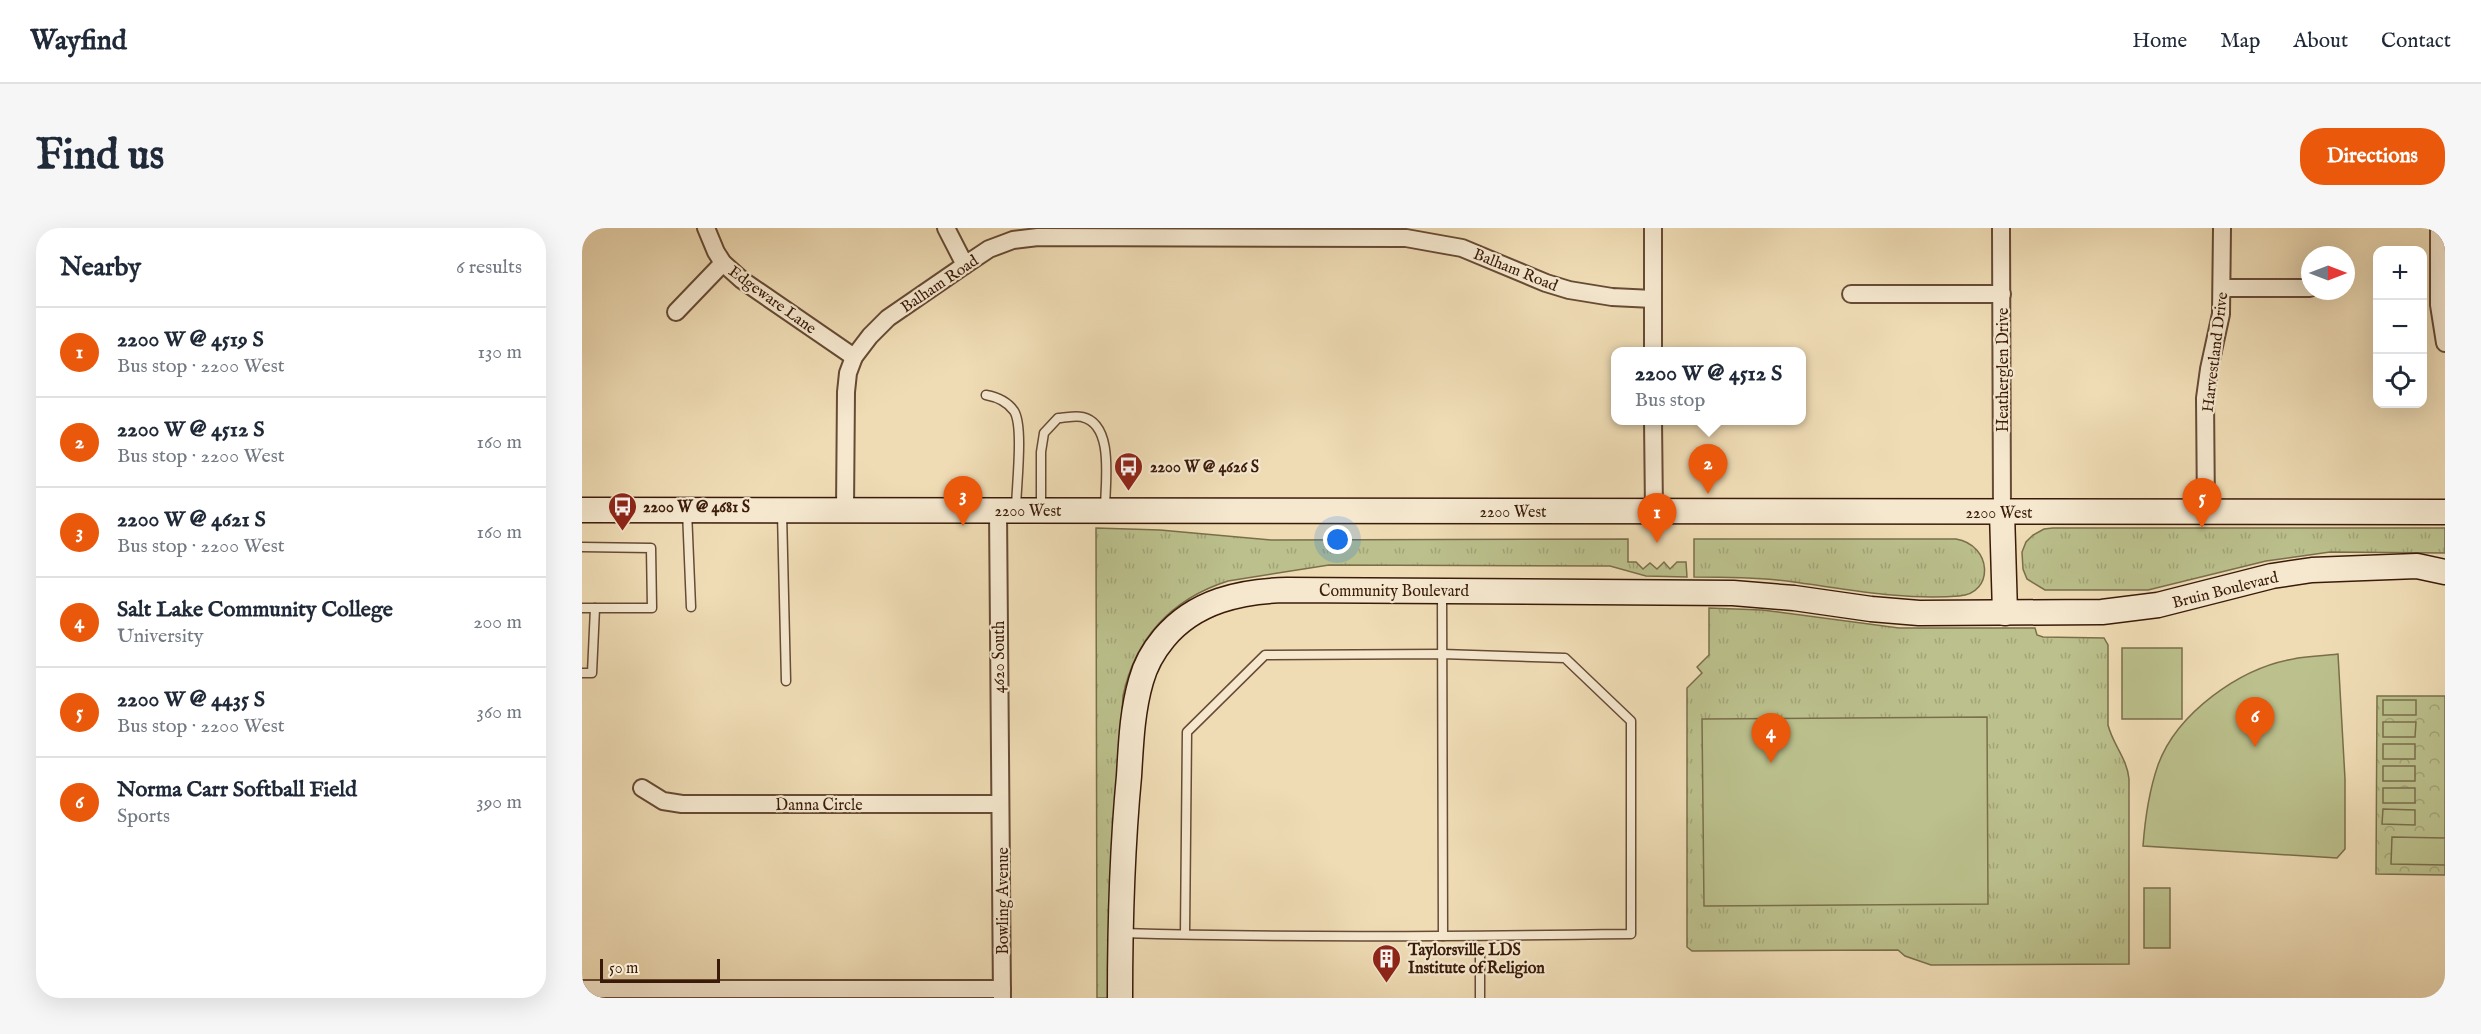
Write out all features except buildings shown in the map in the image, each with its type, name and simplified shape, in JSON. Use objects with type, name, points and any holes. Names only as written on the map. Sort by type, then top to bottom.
[{"type":"street","name":"Edgeware Lane","points":[[706,228],[723,263],[742,280],[854,357]]},
{"type":"street","points":[[946,228],[964,265]]},
{"type":"street","points":[[1653,228],[1653,347]]},
{"type":"street","name":"Heatherglen Drive","points":[[2001,228],[2002,512]]},
{"type":"street","name":"Harvestland Drive","points":[[2206,512],[2205,398],[2221,314],[2222,228]]},
{"type":"street","points":[[2439,228],[2439,305],[2445,343]]},
{"type":"street","name":"Balham Road","points":[[845,509],[846,393],[848,373],[854,357],[888,318],[989,249],[1013,240],[1132,232],[1429,240],[1462,248],[1546,283],[1569,290],[1612,297],[1653,299]]},
{"type":"street","points":[[676,312],[723,263]]},
{"type":"street","points":[[2222,288],[2301,288]]},
{"type":"street","points":[[1851,294],[2002,294]]},
{"type":"street","points":[[1653,425],[1654,511]]},
{"type":"street","name":"2200 West","points":[[582,510],[2445,512]]},
{"type":"street","name":"4620 South","points":[[1000,804],[1007,510]]},
{"type":"street","points":[[2002,512],[2005,613]]},
{"type":"street","name":"Bruin Boulevard","points":[[2005,613],[2130,609],[2169,602],[2272,576],[2312,570],[2417,566],[2445,572]]},
{"type":"street","name":"Community Boulevard","points":[[1120,998],[1120,933],[1126,810],[1135,708],[1142,679],[1154,652],[1175,626],[1200,608],[1249,592],[1442,590],[1733,593],[1918,613],[2005,613]]},
{"type":"street","name":"Danna Circle","points":[[642,788],[663,801],[682,804],[1000,804]]},
{"type":"street","name":"Bowling Avenue","points":[[1000,804],[1002,993]]},
{"type":"street","points":[[582,989],[627,993],[1002,993]]},
{"type":"lane","points":[[986,395],[999,398],[1014,411],[1019,427],[1007,510]]},
{"type":"lane","points":[[1041,510],[1041,452],[1044,433],[1058,418],[1082,417],[1098,427],[1105,445],[1104,510]]},
{"type":"lane","points":[[781,510],[786,681]]},
{"type":"lane","points":[[687,511],[692,607]]},
{"type":"lane","points":[[582,546],[651,548],[652,608],[582,608]]},
{"type":"lane","points":[[1442,590],[1443,936]]},
{"type":"lane","points":[[582,672],[592,672],[595,609]]},
{"type":"lane","points":[[1120,933],[1185,934],[1443,936],[1631,934],[1631,721],[1565,658],[1442,654],[1265,655],[1187,732],[1185,934]]},
{"type":"lane","points":[[1480,950],[1480,998]]},
{"type":"green space","points":[[1096,528],[1160,530],[1271,540],[1628,539],[1628,562],[1636,562],[1643,569],[1650,563],[1657,569],[1664,562],[1670,569],[1677,562],[1686,562],[1687,577],[1646,576],[1610,566],[1329,565],[1228,581],[1189,599],[1173,610],[1146,639],[1136,657],[1123,696],[1109,928],[1110,998],[1097,998]]},
{"type":"green space","points":[[2445,528],[2445,553],[2330,552],[2266,561],[2148,590],[2045,590],[2027,579],[2023,569],[2022,552],[2026,542],[2033,535],[2044,529]]},
{"type":"green space","points":[[1694,539],[1956,539],[1968,543],[1977,550],[1982,559],[1983,578],[1979,587],[1971,593],[1959,596],[1913,597],[1767,579],[1694,577]]},
{"type":"green space","points":[[1709,608],[1762,610],[1899,628],[2035,628],[2037,635],[2043,637],[2104,638],[2108,645],[2108,725],[2126,765],[2129,779],[2129,964],[1931,965],[1905,956],[1898,950],[1692,951],[1687,947],[1687,688],[1702,673],[1697,667],[1709,655]]},
{"type":"green space","points":[[2122,648],[2182,648],[2182,719],[2122,719]]},
{"type":"green space","points":[[2338,654],[2345,779],[2345,849],[2337,858],[2143,846],[2148,805],[2158,765],[2167,746],[2195,711],[2232,683],[2252,672],[2293,659]]},
{"type":"green space","points":[[2377,696],[2445,696],[2445,875],[2376,874]]},
{"type":"green space","points":[[2383,700],[2416,700],[2416,715],[2383,715]]},
{"type":"green space","points":[[1987,717],[1988,904],[1704,906],[1702,719]]},
{"type":"green space","points":[[2383,722],[2416,722],[2415,737],[2383,737]]},
{"type":"green space","points":[[2383,744],[2415,744],[2415,759],[2383,759]]},
{"type":"green space","points":[[2383,766],[2415,766],[2415,781],[2383,781]]},
{"type":"green space","points":[[2383,788],[2415,788],[2415,803],[2383,803]]},
{"type":"green space","points":[[2383,809],[2415,810],[2415,825],[2382,824]]},
{"type":"green space","points":[[2392,837],[2445,838],[2445,865],[2391,864]]},
{"type":"green space","points":[[2144,888],[2170,888],[2170,948],[2144,948]]},
{"type":"place","name":"2200 W @ 4626 S","points":[[1129,492]]},
{"type":"place","name":"2200 W @ 4512 S","points":[[1708,494]]},
{"type":"place","name":"2200 W @ 4621 S","points":[[963,526]]},
{"type":"place","name":"2200 W @ 4435 S","points":[[2202,528]]},
{"type":"place","name":"2200 W @ 4681 S","points":[[622,532]]},
{"type":"place","name":"2200 W @ 4519 S","points":[[1657,543]]},
{"type":"place","name":"Norma Carr Softball Field","points":[[2255,747]]},
{"type":"place","name":"Salt Lake Community College","points":[[1771,763]]},
{"type":"place","name":"Taylorsville LDS Institute of Religion","points":[[1387,984]]}]
